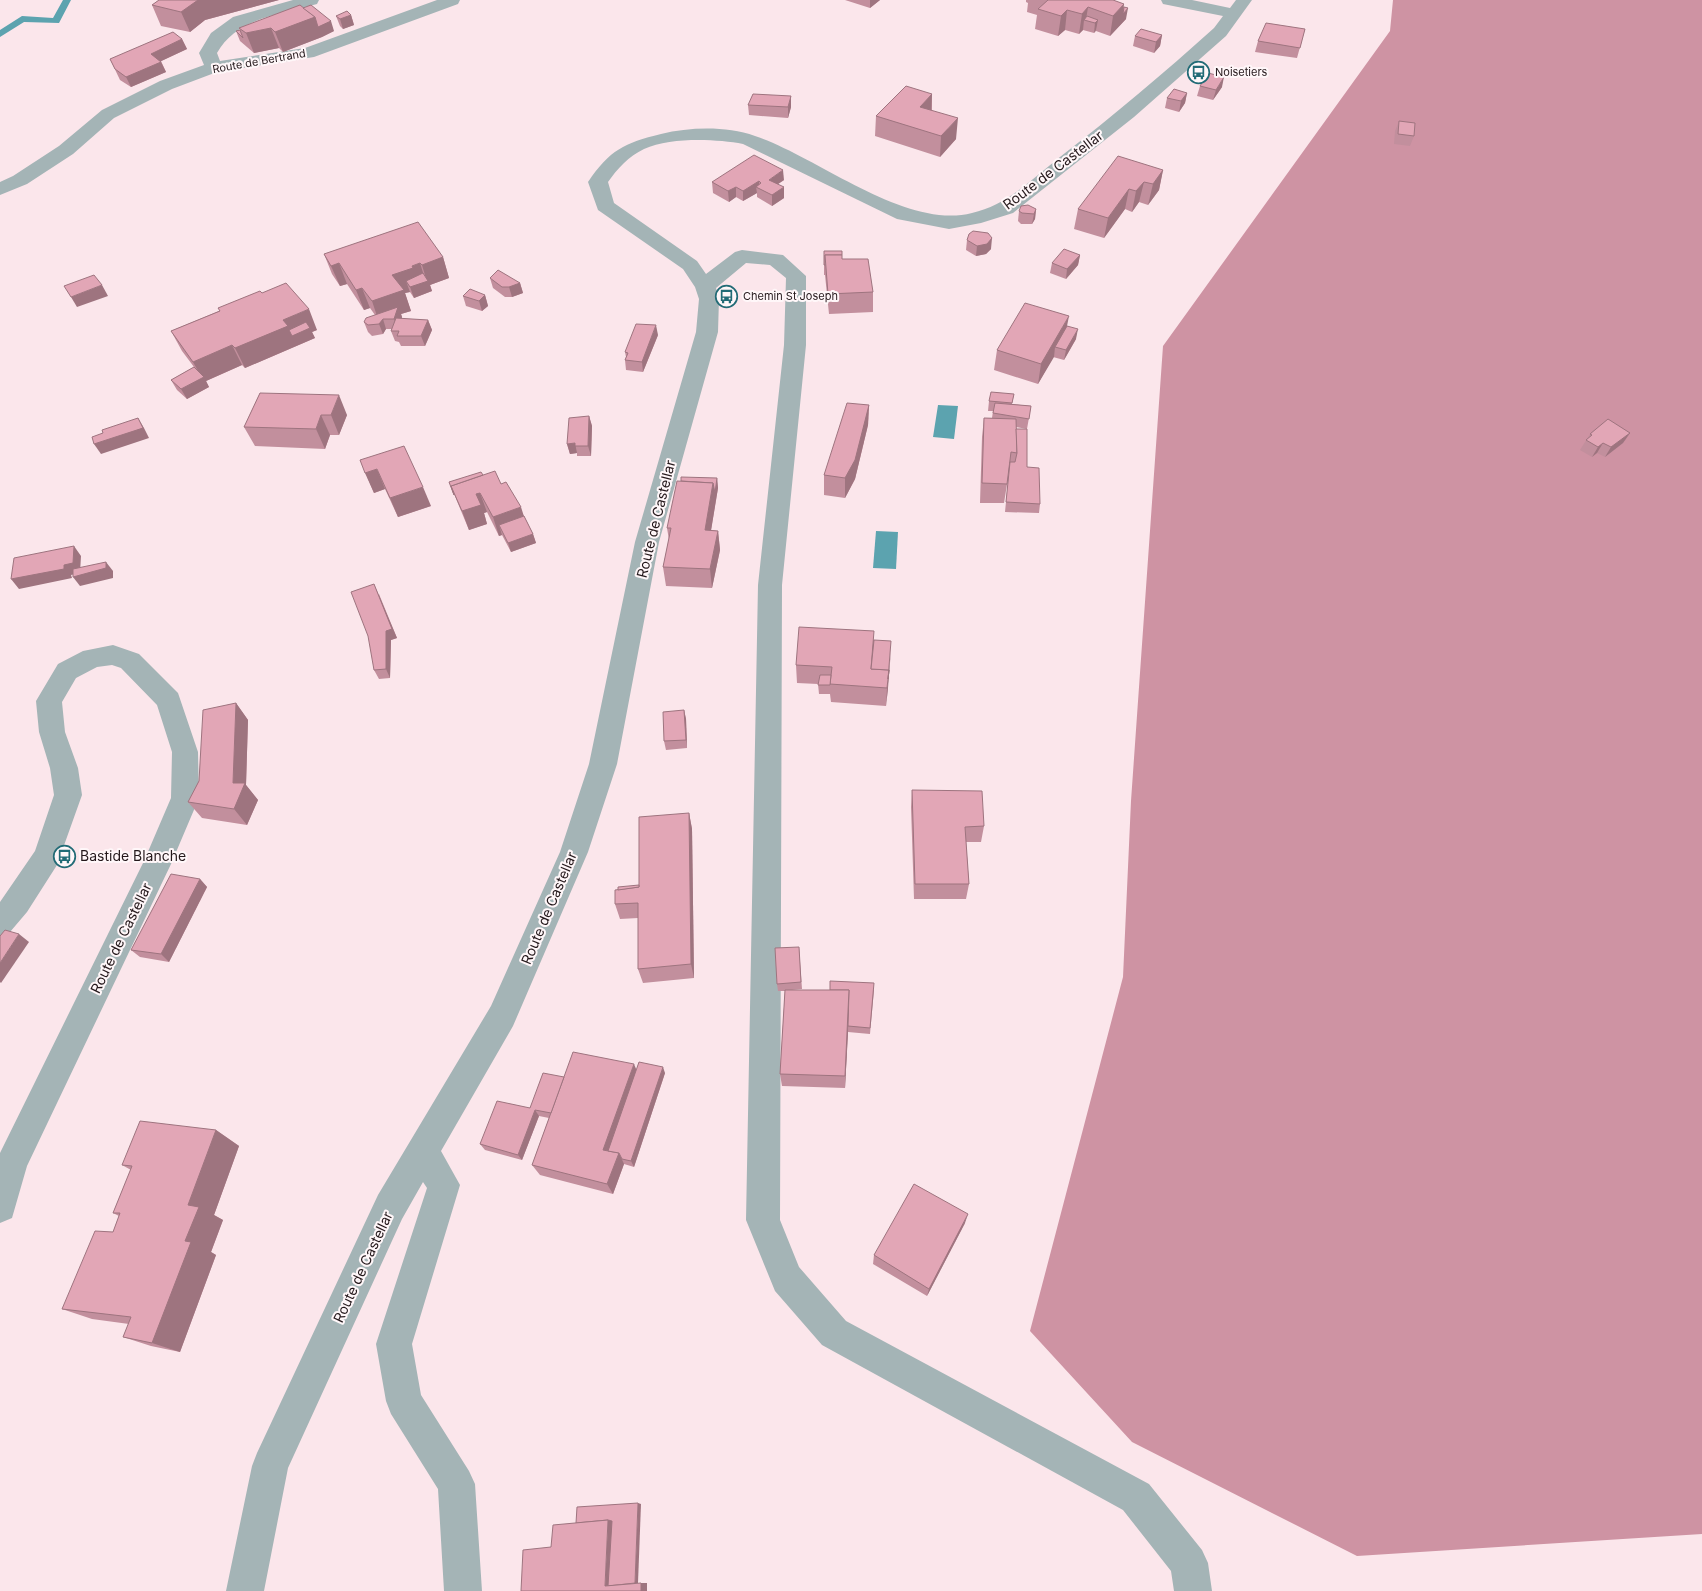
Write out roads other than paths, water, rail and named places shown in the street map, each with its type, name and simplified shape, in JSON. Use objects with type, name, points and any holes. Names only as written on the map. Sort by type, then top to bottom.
[{"type":"street","points":[[214,67],[208,53],[217,37],[239,21],[311,0]]},
{"type":"street","name":"Route de Bertrand","points":[[0,189],[20,180],[66,150],[108,114],[166,85],[214,67],[308,53],[452,0]]},
{"type":"street","points":[[1168,0],[1239,7]]},
{"type":"street","name":"Route de Castellar","points":[[245,1591],[270,1466],[390,1207],[502,1016],[574,852],[603,764],[647,542],[707,332],[709,299],[705,287],[690,265],[605,206],[598,182],[613,162],[638,145],[671,137],[720,134],[749,140],[904,215],[950,223],[974,219],[1006,209],[1082,149],[1193,57],[1220,32],[1239,7]]},
{"type":"street","points":[[705,287],[720,272],[742,256],[776,259],[796,276],[795,345],[770,585],[763,1220],[786,1279],[834,1332],[1136,1496],[1189,1563],[1193,1591]]},
{"type":"street","name":"Route de Castellar","points":[[0,923],[47,856],[68,795],[64,768],[52,732],[49,700],[67,671],[92,658],[113,655],[130,661],[169,700],[185,752],[185,798],[157,864],[12,1163],[0,1206]]},
{"type":"street","points":[[423,1152],[444,1185],[394,1344],[404,1401],[456,1484],[463,1591]]},
{"type":"water","points":[[938,405],[958,406],[954,439],[933,437]]},
{"type":"water","points":[[876,531],[898,532],[896,569],[873,568]]},
{"type":"waterway","points":[[0,34],[22,19],[56,21],[67,0]]},
{"type":"place","name":"Noisetiers","points":[[1199,72]]},
{"type":"place","name":"Chemin St Joseph","points":[[727,296]]},
{"type":"place","name":"Bastide Blanche","points":[[64,856]]}]
